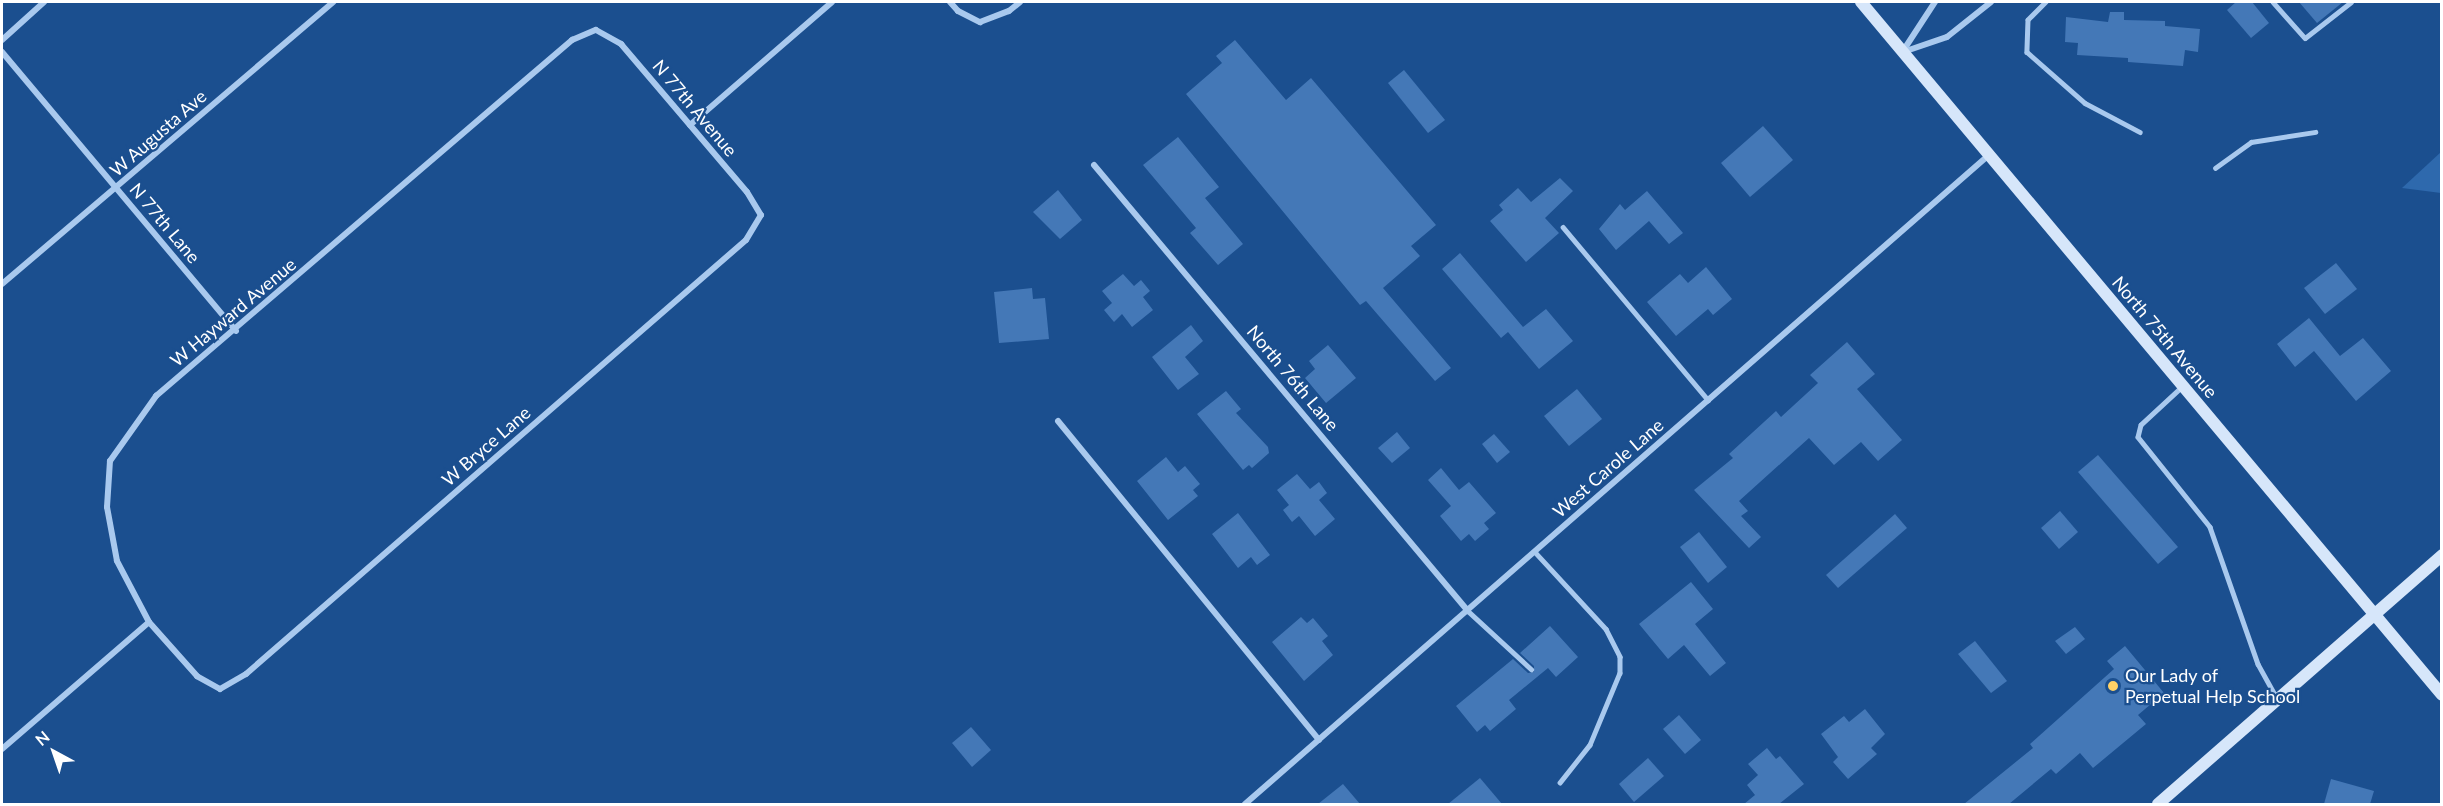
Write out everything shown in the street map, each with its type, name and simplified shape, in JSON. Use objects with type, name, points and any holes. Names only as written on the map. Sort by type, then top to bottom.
[{"type":"main road","name":"North 75th Avenue","points":[[1861,2],[2442,695]]},
{"type":"main road","points":[[2158,804],[2442,555]]},
{"type":"street","points":[[2,40],[44,2]]},
{"type":"street","name":"W Augusta Ave","points":[[2,284],[333,2]]},
{"type":"street","points":[[690,125],[831,2]]},
{"type":"street","points":[[950,2],[958,11],[980,22],[1009,11],[1020,2]]},
{"type":"street","points":[[1903,52],[1935,2]]},
{"type":"street","points":[[1903,52],[1947,37],[1991,2]]},
{"type":"street","name":"N 77th Avenue","points":[[596,30],[621,44],[747,192],[761,215]]},
{"type":"street","name":"W Hayward Avenue","points":[[220,689],[197,676],[149,622],[117,561],[107,507],[111,461],[156,396],[236,331],[572,40],[596,30]]},
{"type":"street","name":"N 77th Lane","points":[[2,52],[236,331]]},
{"type":"street","name":"West Carole Lane","points":[[1245,804],[1990,154]]},
{"type":"street","name":"North 76th Lane","points":[[1094,165],[1468,611]]},
{"type":"street","name":"W Bryce Lane","points":[[220,689],[246,674],[746,240],[761,215]]},
{"type":"street","points":[[1058,421],[1319,740]]},
{"type":"street","points":[[2,748],[149,622]]},
{"type":"lane","points":[[2046,2],[2028,20],[2027,52],[2085,103],[2140,132]]},
{"type":"lane","points":[[2273,2],[2305,38],[2351,2]]},
{"type":"lane","points":[[2215,168],[2251,142],[2315,132]]},
{"type":"lane","points":[[1563,227],[1708,400]]},
{"type":"lane","points":[[2183,386],[2141,424],[2138,437],[2210,527],[2254,653],[2277,698]]},
{"type":"lane","points":[[1535,552],[1606,629],[1620,657],[1620,672],[1590,745],[1560,783]]},
{"type":"lane","points":[[1468,611],[1531,669]]},
{"type":"shaded area","points":[[2441,152],[2441,193],[2402,188]]},
{"type":"building","points":[[2236,2],[2252,2],[2269,23],[2251,38],[2227,10]]},
{"type":"building","points":[[2299,2],[2343,2],[2317,23]]},
{"type":"building","points":[[2110,12],[2124,12],[2124,20],[2165,21],[2165,26],[2200,29],[2198,52],[2185,50],[2183,66],[2128,62],[2128,58],[2077,55],[2078,43],[2065,42],[2066,17],[2108,22]]},
{"type":"building","points":[[1235,40],[1286,100],[1311,78],[1436,225],[1411,246],[1420,256],[1383,288],[1451,368],[1435,381],[1366,301],[1360,305],[1186,94],[1222,63],[1216,56]]},
{"type":"building","points":[[1404,70],[1445,120],[1428,133],[1388,83]]},
{"type":"building","points":[[1763,126],[1793,160],[1750,197],[1721,163]]},
{"type":"building","points":[[1178,137],[1219,187],[1205,198],[1243,244],[1218,265],[1190,233],[1196,228],[1143,165]]},
{"type":"building","points":[[1560,178],[1573,191],[1545,218],[1559,233],[1526,262],[1490,221],[1503,210],[1499,205],[1518,188],[1531,202]]},
{"type":"building","points":[[1058,190],[1082,220],[1060,239],[1033,212]]},
{"type":"building","points":[[1647,191],[1683,233],[1669,244],[1649,221],[1616,250],[1599,229],[1620,204],[1625,210]]},
{"type":"building","points":[[1460,253],[1523,327],[1546,309],[1573,341],[1539,369],[1508,332],[1501,338],[1442,269]]},
{"type":"building","points":[[2336,263],[2357,289],[2325,314],[2304,288]]},
{"type":"building","points":[[1706,267],[1732,299],[1713,315],[1708,309],[1676,336],[1647,302],[1680,274],[1688,283]]},
{"type":"building","points":[[1123,274],[1134,286],[1141,280],[1150,291],[1143,297],[1153,310],[1132,327],[1122,314],[1114,322],[1104,310],[1112,303],[1102,291]]},
{"type":"building","points":[[1032,288],[1033,299],[1045,298],[1049,339],[999,343],[994,292]]},
{"type":"building","points":[[2309,318],[2340,356],[2363,338],[2391,371],[2356,401],[2314,351],[2295,367],[2277,344]]},
{"type":"building","points":[[1191,325],[1203,341],[1185,357],[1199,374],[1178,390],[1152,357]]},
{"type":"building","points":[[1847,342],[1875,374],[1857,389],[1902,440],[1878,461],[1861,442],[1834,465],[1809,438],[1739,501],[1748,511],[1741,516],[1761,537],[1749,548],[1694,490],[1733,458],[1729,454],[1776,411],[1781,417],[1818,383],[1810,375]]},
{"type":"building","points":[[1328,345],[1356,378],[1326,403],[1305,378],[1315,369],[1309,361]]},
{"type":"building","points":[[1577,389],[1602,419],[1569,446],[1544,416]]},
{"type":"building","points":[[1226,391],[1241,409],[1236,413],[1268,447],[1269,453],[1252,468],[1249,465],[1243,470],[1197,414]]},
{"type":"building","points":[[1397,432],[1410,448],[1392,463],[1378,448]]},
{"type":"building","points":[[1494,434],[1510,452],[1497,463],[1482,444]]},
{"type":"building","points":[[2098,455],[2178,547],[2158,564],[2078,472]]},
{"type":"building","points":[[1166,457],[1178,472],[1185,466],[1200,484],[1193,490],[1198,496],[1168,520],[1137,481]]},
{"type":"building","points":[[1441,468],[1459,490],[1469,482],[1496,513],[1484,523],[1489,529],[1475,541],[1469,534],[1461,541],[1440,516],[1451,506],[1428,480]]},
{"type":"building","points":[[1297,474],[1310,489],[1319,482],[1327,493],[1319,500],[1335,519],[1315,536],[1299,516],[1292,522],[1283,510],[1289,505],[1277,490]]},
{"type":"building","points":[[2060,511],[2078,532],[2059,549],[2041,528]]},
{"type":"building","points":[[1238,513],[1270,555],[1257,565],[1251,557],[1238,568],[1212,534]]},
{"type":"building","points":[[1895,514],[1907,528],[1838,588],[1826,575]]},
{"type":"building","points":[[1699,532],[1727,567],[1708,583],[1680,547]]},
{"type":"building","points":[[1691,582],[1713,609],[1695,624],[1726,663],[1710,676],[1684,645],[1668,659],[1639,624]]},
{"type":"building","points":[[1301,617],[1307,623],[1313,618],[1328,636],[1322,641],[1333,655],[1304,681],[1272,642]]},
{"type":"building","points":[[1550,626],[1578,657],[1556,677],[1548,668],[1509,700],[1516,709],[1490,731],[1485,725],[1477,732],[1456,706],[1513,659],[1528,673],[1534,672],[1534,666],[1520,653]]},
{"type":"building","points":[[2075,627],[2085,639],[2066,654],[2055,641]]},
{"type":"building","points":[[1975,641],[2007,681],[1991,693],[1958,654]]},
{"type":"building","points":[[2125,646],[2164,693],[2138,715],[2146,724],[2093,768],[2080,753],[2056,774],[2051,769],[2009,804],[1964,804],[2033,748],[2030,744],[2114,669],[2107,661]]},
{"type":"building","points":[[1865,709],[1885,734],[1871,748],[1877,754],[1848,779],[1833,762],[1838,757],[1821,734],[1844,716],[1849,722]]},
{"type":"building","points":[[1679,715],[1701,740],[1685,754],[1663,729]]},
{"type":"building","points":[[971,727],[991,750],[972,767],[952,743]]},
{"type":"building","points":[[1767,748],[1776,759],[1780,756],[1804,784],[1779,804],[1744,804],[1755,795],[1747,785],[1758,775],[1748,764]]},
{"type":"building","points":[[1648,758],[1664,776],[1634,802],[1619,784]]},
{"type":"building","points":[[1480,778],[1502,804],[1448,804]]},
{"type":"building","points":[[2331,779],[2374,791],[2370,804],[2324,804]]},
{"type":"building","points":[[1343,784],[1360,804],[1318,804]]},
{"type":"place","name":"Our Lady of Perpetual Help School","points":[[2113,686]]}]
